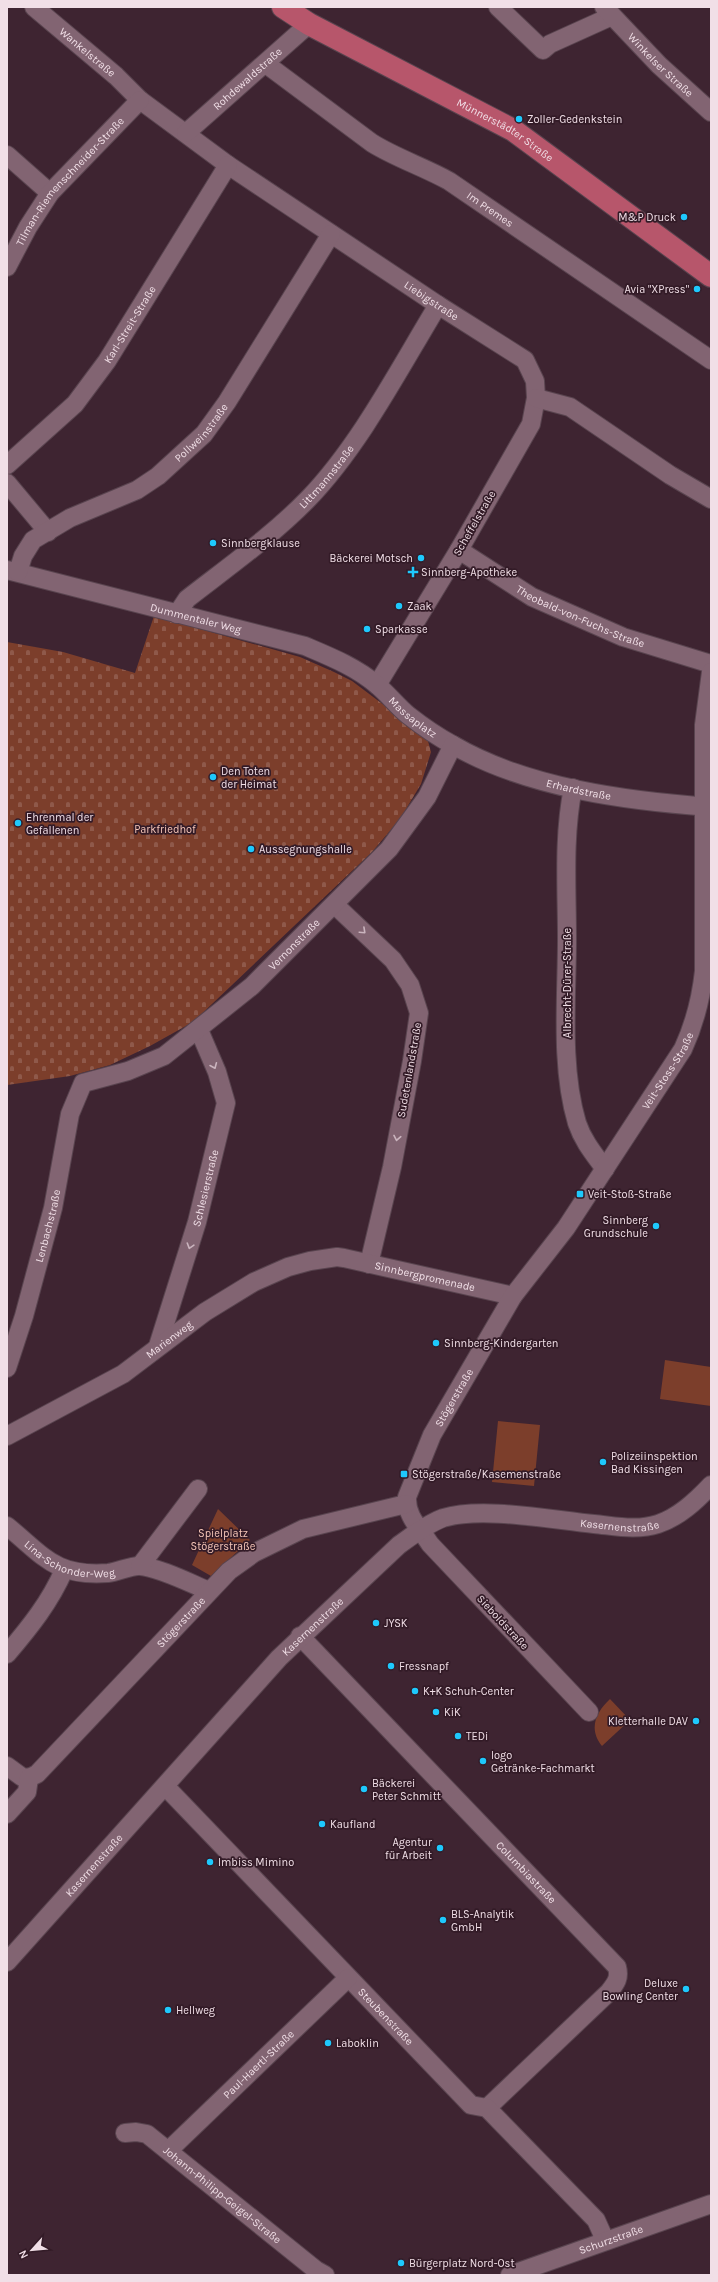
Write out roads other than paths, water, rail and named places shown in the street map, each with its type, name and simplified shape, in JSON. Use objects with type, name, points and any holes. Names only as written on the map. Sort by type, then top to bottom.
[{"type":"main road","name":"Münnerstädter Straße","points":[[283,7],[309,24],[513,130],[711,276]]},
{"type":"street","name":"Wankelstraße","points":[[34,7],[116,76],[140,100]]},
{"type":"street","name":"Winkelser Straße","points":[[498,7],[543,50],[550,44],[608,11],[660,65],[711,112]]},
{"type":"street","name":"Rohdewaldstraße","points":[[186,133],[266,64],[309,24]]},
{"type":"street","name":"Im Premes","points":[[266,64],[372,144],[449,181],[711,360]]},
{"type":"street","name":"Liebigstraße","points":[[140,100],[228,165],[438,305],[525,360],[534,381],[536,398]]},
{"type":"street","name":"Tilman-Riemenschneider-Straße","points":[[7,267],[28,227],[50,193],[140,100]]},
{"type":"street","points":[[7,154],[50,193]]},
{"type":"street","name":"Karl-Streit-Straße","points":[[7,465],[75,404],[107,361],[228,165]]},
{"type":"street","name":"Pollweinstraße","points":[[12,571],[33,540],[70,518],[137,490],[158,476],[204,434],[227,402],[331,234]]},
{"type":"street","name":"Littmannstraße","points":[[176,614],[187,599],[282,524],[335,469],[383,396],[438,305]]},
{"type":"street","points":[[536,398],[570,407],[670,475],[711,499]]},
{"type":"street","name":"Scheffelstraße","points":[[377,685],[459,550],[531,424],[536,398]]},
{"type":"street","points":[[7,484],[48,532]]},
{"type":"street","name":"Theobald-von-Fuchs-Straße","points":[[459,550],[532,597],[623,637],[711,664]]},
{"type":"street","name":"Dummentaler Weg","points":[[12,571],[305,646],[347,664],[377,685]]},
{"type":"street","name":"Veit-Stoss-Straße","points":[[513,1296],[566,1228],[605,1169],[683,1049],[696,1018],[701,998],[704,971],[708,806],[704,724],[711,672]]},
{"type":"street","name":"Massaplatz","points":[[377,685],[408,714],[453,745]]},
{"type":"street","name":"Erhardstraße","points":[[453,745],[492,765],[530,778],[594,793],[708,806]]},
{"type":"street","name":"Vernonstraße","points":[[83,1083],[128,1071],[164,1056],[199,1030],[252,986],[389,849],[427,797],[453,745]]},
{"type":"street","name":"Albrecht-Dürer-Straße","points":[[573,788],[569,809],[568,851],[567,1065],[577,1122],[586,1143],[605,1169]]},
{"type":"street","name":"Sudetenlandstraße","points":[[335,904],[394,960],[410,985],[419,1013],[412,1061],[391,1172],[369,1264]]},
{"type":"street","name":"Schlesierstraße","points":[[158,1346],[197,1222],[226,1103],[216,1072],[199,1030]]},
{"type":"street","name":"Lenbachstraße","points":[[7,1368],[24,1316],[53,1208],[70,1114],[83,1083]]},
{"type":"street","name":"Sinnbergpromenade","points":[[336,1257],[513,1296]]},
{"type":"street","name":"Marienweg","points":[[7,1436],[123,1374],[158,1346],[205,1312],[254,1282],[288,1267],[336,1257]]},
{"type":"street","name":"Stögerstraße","points":[[29,1778],[37,1774],[229,1571],[254,1553],[277,1540],[303,1529],[406,1504],[413,1477],[432,1435],[513,1296]]},
{"type":"street","name":"Kasernenstraße","points":[[7,1962],[300,1636],[399,1545],[421,1529],[443,1518],[471,1514],[508,1515],[630,1528],[657,1524],[677,1516],[711,1485]]},
{"type":"street","points":[[198,1489],[140,1566],[210,1591]]},
{"type":"street","points":[[406,1504],[410,1518],[421,1529]]},
{"type":"street","name":"Lina-Schonder-Weg","points":[[7,1526],[42,1558],[64,1570],[108,1573],[140,1566]]},
{"type":"street","name":"Sieboldstraße","points":[[421,1529],[430,1544],[589,1712]]},
{"type":"street","points":[[7,1654],[36,1620],[54,1594],[64,1570]]},
{"type":"street","name":"Columbiastraße","points":[[300,1636],[617,1967],[617,1981],[610,1992],[487,2108]]},
{"type":"street","points":[[7,1766],[22,1777],[29,1778],[27,1792],[7,1814]]},
{"type":"street","name":"Steubenstraße","points":[[165,1786],[471,2105],[487,2108],[596,2220],[605,2240]]},
{"type":"street","name":"Paul-Haertl-Straße","points":[[169,2150],[348,1978]]},
{"type":"street","name":"Johann-Philipp-Geigel-Straße","points":[[125,2133],[136,2132],[147,2134],[169,2150],[317,2273]]},
{"type":"street","name":"Schurzstraße","points":[[510,2275],[605,2240],[711,2204]]},
{"type":"place","name":"Zoller-Gedenkstein","points":[[519,119]]},
{"type":"place","name":"M&P Druck","points":[[684,217]]},
{"type":"place","name":"Avia \"XPress\"","points":[[697,289]]},
{"type":"place","name":"Sinnbergklause","points":[[213,543]]},
{"type":"place","name":"Bäckerei Motsch","points":[[421,558]]},
{"type":"place","name":"Sinnberg-Apotheke","points":[[413,572]]},
{"type":"place","name":"Zaak","points":[[399,606]]},
{"type":"place","name":"Sparkasse","points":[[367,629]]},
{"type":"place","name":"Den Toten der Heimat","points":[[213,777]]},
{"type":"place","name":"Ehrenmal der Gefallenen","points":[[18,823]]},
{"type":"place","name":"Aussegnungshalle","points":[[251,849]]},
{"type":"place","name":"Veit-Stoß-Straße","points":[[580,1194]]},
{"type":"place","name":"Sinnberg Grundschule","points":[[656,1226]]},
{"type":"place","name":"Sinnberg-Kindergarten","points":[[436,1343]]},
{"type":"place","name":"Polizeiinspektion Bad Kissingen","points":[[603,1462]]},
{"type":"place","name":"Stögerstraße/Kasemenstraße","points":[[404,1474]]},
{"type":"place","name":"JYSK","points":[[376,1623]]},
{"type":"place","name":"Fressnapf","points":[[391,1666]]},
{"type":"place","name":"K+K Schuh-Center","points":[[415,1691]]},
{"type":"place","name":"KiK","points":[[436,1712]]},
{"type":"place","name":"Kletterhalle DAV","points":[[696,1721]]},
{"type":"place","name":"TEDi","points":[[458,1736]]},
{"type":"place","name":"logo Getränke-Fachmarkt","points":[[483,1761]]},
{"type":"place","name":"Bäckerei Peter Schmitt","points":[[364,1789]]},
{"type":"place","name":"Kaufland","points":[[322,1824]]},
{"type":"place","name":"Agentur für Arbeit","points":[[440,1848]]},
{"type":"place","name":"Imbiss Mimino","points":[[210,1862]]},
{"type":"place","name":"BLS-Analytik GmbH","points":[[443,1920]]},
{"type":"place","name":"Deluxe Bowling Center","points":[[686,1989]]},
{"type":"place","name":"Hellweg","points":[[168,2010]]},
{"type":"place","name":"Laboklin","points":[[328,2043]]},
{"type":"place","name":"Bürgerplatz Nord-Ost","points":[[401,2263]]},
{"type":"park label","name":"Parkfriedhof","points":[[165,829]]},
{"type":"park label","name":"Spielplatz Stögerstraße","points":[[223,1539]]}]
